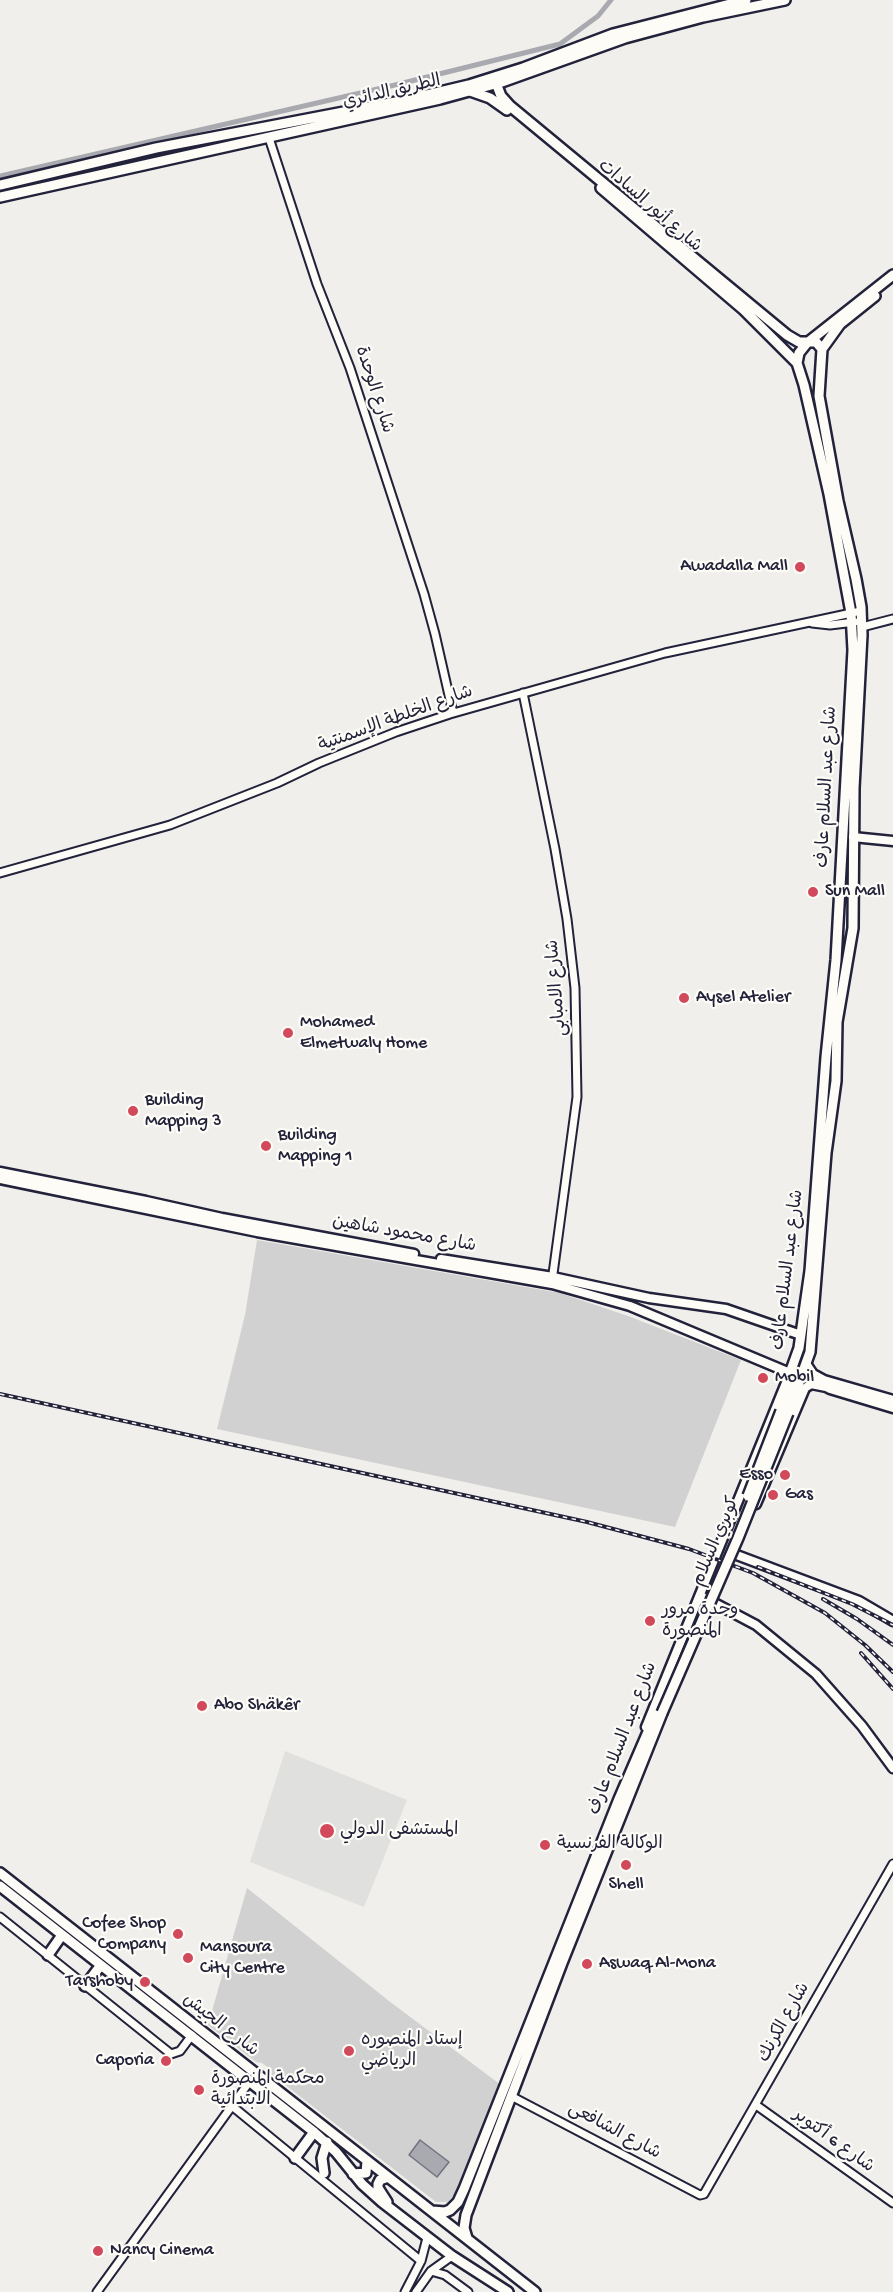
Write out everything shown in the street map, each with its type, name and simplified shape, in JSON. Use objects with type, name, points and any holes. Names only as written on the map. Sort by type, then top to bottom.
[{"type":"main road","name":"الطريق الدائري","points":[[0,185],[156,148],[406,99],[469,84],[523,68],[613,34],[746,0]]},
{"type":"main road","name":"الطريق الدائري","points":[[0,197],[159,163],[470,91],[635,36],[703,17],[785,0]]},
{"type":"main road","name":"شارع أنور السادات","points":[[496,83],[502,103],[714,284],[797,363]]},
{"type":"main road","name":"شارع أنور السادات","points":[[470,91],[502,103],[794,339],[807,343]]},
{"type":"main road","points":[[156,148],[154,157],[159,163]]},
{"type":"main road","points":[[112,160],[116,161],[118,166],[114,172]]},
{"type":"main road","points":[[797,363],[799,353],[807,343],[893,275]]},
{"type":"main road","points":[[807,343],[816,342],[822,349],[840,324],[893,282]]},
{"type":"main road","points":[[785,350],[794,339]]},
{"type":"main road","name":"شارع عبد السلام عارف","points":[[803,1375],[807,1365],[813,1327],[826,1153],[836,1081],[837,1022],[850,947],[853,903],[858,619],[818,385],[822,349]]},
{"type":"main road","name":"شارع عبد السلام عارف","points":[[661,1708],[700,1596],[799,1348],[810,1271],[826,1057],[836,960],[853,650],[858,619],[797,363]]},
{"type":"main road","points":[[804,387],[818,385]]},
{"type":"main road","points":[[853,837],[893,840]]},
{"type":"main road","points":[[837,927],[841,932],[845,930],[848,911],[853,903]]},
{"type":"main road","points":[[836,960],[843,944],[850,947]]},
{"type":"main road","name":"شارع محمود شاهين","points":[[0,1172],[297,1235]]},
{"type":"main road","name":"شارع محمود شاهين","points":[[0,1179],[417,1258],[726,1309],[801,1335]]},
{"type":"main road","name":"شارع محمود شاهين","points":[[552,1280],[646,1312],[790,1373]]},
{"type":"main road","points":[[646,1312],[650,1298]]},
{"type":"main road","points":[[807,1365],[813,1374],[824,1380],[893,1400]]},
{"type":"main road","name":"كوبري السلام","points":[[784,1412],[790,1388],[790,1373]]},
{"type":"main road","points":[[803,1375],[826,1387],[893,1408]]},
{"type":"main road","name":"كوبري السلام","points":[[646,1754],[661,1708],[784,1412],[803,1375]]},
{"type":"main road","name":"شارع عبد السلام عارف","points":[[661,1708],[713,1602],[805,1388],[811,1384],[826,1387]]},
{"type":"main road","points":[[746,1484],[763,1489]]},
{"type":"main road","points":[[725,1536],[739,1541]]},
{"type":"main road","points":[[734,1554],[859,1601],[893,1621]]},
{"type":"main road","points":[[700,1596],[756,1625],[816,1674],[862,1726],[893,1768]]},
{"type":"main road","name":"كوبري السلام","points":[[642,1742],[661,1708]]},
{"type":"main road","name":"شارع عبد السلام عارف","points":[[458,2202],[507,2085],[544,1985],[642,1742]]},
{"type":"main road","name":"شارع عبد السلام عارف","points":[[467,2238],[464,2223],[466,2215],[562,1963],[646,1754]]},
{"type":"main road","name":"شارع الجيش","points":[[0,1873],[101,1965],[327,2142],[353,2174],[392,2211],[452,2256],[504,2289]]},
{"type":"main road","name":"شارع الجيش","points":[[0,1886],[46,1916]]},
{"type":"main road","points":[[48,1955],[60,1929]]},
{"type":"main road","name":"شارع الجيش","points":[[60,1929],[388,2177],[535,2292]]},
{"type":"main road","points":[[85,1986],[101,1965]]},
{"type":"main road","points":[[296,2158],[315,2132]]},
{"type":"main road","points":[[324,2173],[322,2158],[327,2142]]},
{"type":"main road","points":[[353,2174],[366,2173],[367,2161]]},
{"type":"main road","points":[[388,2177],[380,2180],[378,2188],[392,2211]]},
{"type":"main road","points":[[432,2211],[445,2212],[458,2202]]},
{"type":"main road","points":[[458,2202],[456,2217],[466,2215]]},
{"type":"main road","points":[[500,2264],[505,2276],[504,2289]]},
{"type":"street","name":"شارع الوحدة","points":[[269,138],[317,284],[353,377],[424,594],[453,713]]},
{"type":"street","name":"شارع الخلطة الإسمنتية","points":[[0,873],[170,825],[277,783],[338,755],[453,713],[523,693],[665,653],[810,623],[893,619]]},
{"type":"street","name":"شارع الامبابى","points":[[523,693],[555,849],[575,988],[577,1096],[552,1280]]},
{"type":"street","name":"شارع الكرنك","points":[[702,2195],[893,1864]]},
{"type":"street","name":"شارع الجيش","points":[[0,1917],[171,2054],[180,2051],[192,2036]]},
{"type":"street","points":[[97,2292],[250,2081]]},
{"type":"street","name":"شارع الشافعى","points":[[511,2096],[702,2195]]},
{"type":"street","name":"شارع 6 أكتوبر","points":[[756,2105],[893,2203]]},
{"type":"street","points":[[232,2106],[421,2261]]},
{"type":"street","points":[[405,2292],[421,2261],[427,2238]]},
{"type":"street","points":[[416,2292],[431,2271],[452,2256]]},
{"type":"street","points":[[431,2271],[445,2275],[468,2292]]},
{"type":"shaded area","points":[[257,1240],[560,1293],[628,1316],[741,1360],[675,1527],[217,1429],[245,1315]]},
{"type":"shaded area","name":"المستشفى الدولي","points":[[285,1751],[407,1800],[364,1907],[250,1862]]},
{"type":"shaded area","name":"إستاد المنصوره الرياضي","points":[[247,1888],[389,2001],[501,2085],[477,2147],[472,2149],[473,2157],[459,2191],[447,2202],[436,2202],[270,2073],[270,2069],[256,2062],[208,2025]]},
{"type":"shaded area","points":[[420,2140],[449,2162],[437,2177],[409,2155]]},
{"type":"waterway","points":[[0,176],[395,85],[560,44],[598,16],[611,0]]},
{"type":"railway","points":[[0,1394],[587,1522],[689,1549],[753,1573],[825,1613],[865,1645],[893,1672]]},
{"type":"railway","points":[[758,1567],[852,1604],[893,1625]]},
{"type":"railway","points":[[823,1599],[857,1619],[893,1645]]},
{"type":"railway","points":[[861,1653],[893,1689]]},
{"type":"place","name":"Awadalla Mall","points":[[800,567]]},
{"type":"place","name":"Sun Mall","points":[[813,892]]},
{"type":"place","name":"Aysel Atelier","points":[[684,998]]},
{"type":"place","name":"Mohamed Elmetwaly Home","points":[[288,1033]]},
{"type":"place","name":"Building Mapping 3","points":[[133,1111]]},
{"type":"place","name":"Building Mapping 1","points":[[266,1146]]},
{"type":"place","name":"Mobil","points":[[763,1378]]},
{"type":"place","name":"Esso","points":[[785,1475]]},
{"type":"place","name":"Gas","points":[[773,1495]]},
{"type":"place","name":"وحدة مرور المنصورة","points":[[650,1621]]},
{"type":"place","name":"Abo Shäkêr","points":[[202,1706]]},
{"type":"place","name":"المستشفى الدولي","points":[[327,1831]]},
{"type":"place","name":"الوكالة الفرنسية","points":[[545,1845]]},
{"type":"place","name":"Shell","points":[[626,1865]]},
{"type":"place","name":"Cofee Shop Company","points":[[178,1934]]},
{"type":"place","name":"Mansoura City Centre","points":[[188,1958]]},
{"type":"place","name":"Aswaq Al-Mona","points":[[587,1964]]},
{"type":"place","name":"Tarshoby","points":[[145,1982]]},
{"type":"place","name":"إستاد المنصوره الرياضي","points":[[349,2051]]},
{"type":"place","name":"Caporia","points":[[166,2061]]},
{"type":"place","name":"محكمة المنصورة الابتدائية","points":[[199,2090]]},
{"type":"place","name":"Nancy Cinema","points":[[98,2251]]}]
